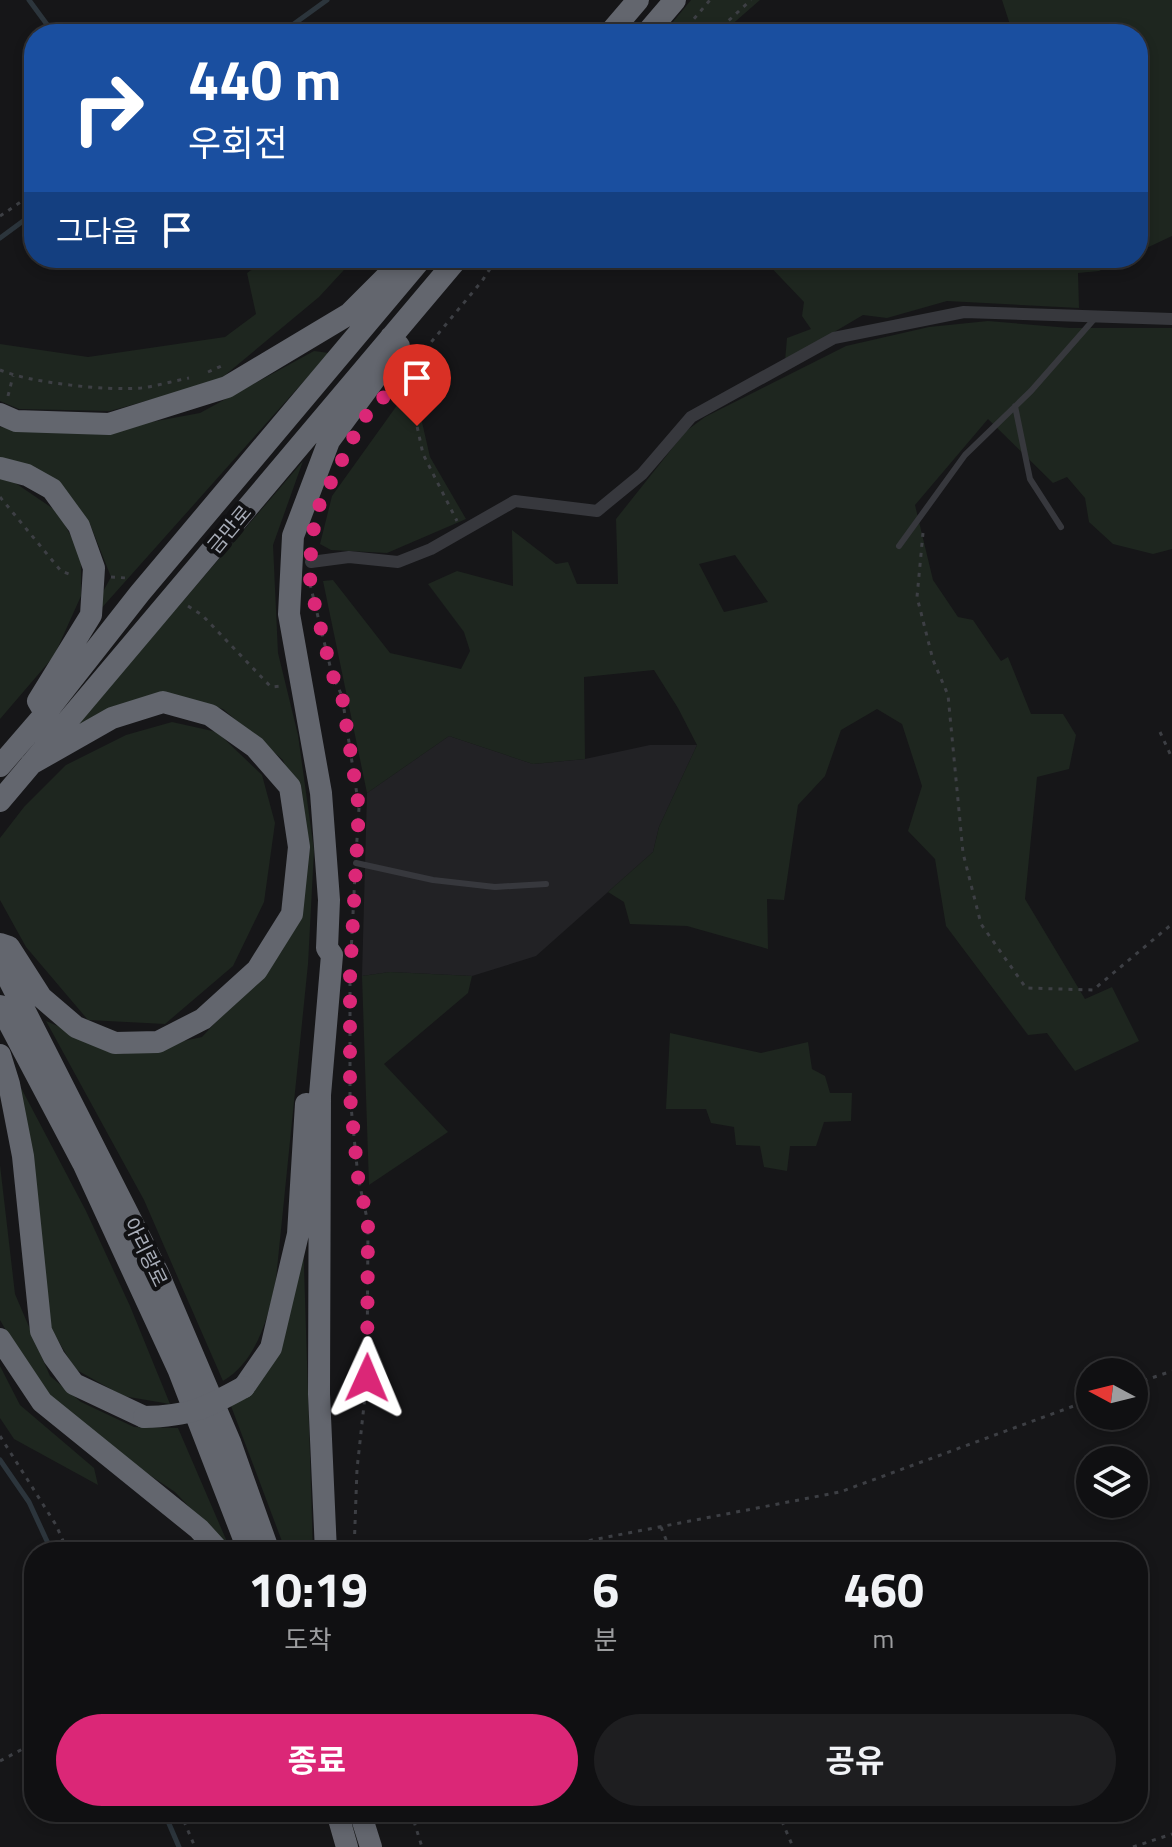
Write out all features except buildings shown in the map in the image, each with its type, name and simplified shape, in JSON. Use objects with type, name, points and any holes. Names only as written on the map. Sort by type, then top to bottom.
[{"type":"highway","points":[[618,24],[638,0]]},
{"type":"highway","points":[[655,24],[675,0]]},
{"type":"highway","points":[[6,412],[109,424],[227,387],[349,314],[395,268]]},
{"type":"highway","name":"금만로","points":[[0,766],[140,593],[414,268]]},
{"type":"highway","name":"금만로","points":[[0,801],[450,268]]},
{"type":"highway","points":[[326,1542],[319,1362],[320,1095],[332,955],[327,948],[329,900],[321,793],[289,614],[293,536],[329,441],[399,346],[391,337]]},
{"type":"highway","points":[[0,468],[27,475],[52,489],[79,526],[94,568],[91,615],[38,701],[45,714]]},
{"type":"highway","points":[[0,944],[9,947],[41,997],[76,1027],[115,1043],[158,1042],[203,1019],[257,970],[292,914],[299,847],[290,787],[255,747],[210,715],[163,702],[112,718],[31,764]]},
{"type":"highway","points":[[0,1055],[23,1156],[41,1331],[54,1357],[74,1384],[144,1417],[177,1416],[208,1407],[244,1387],[271,1348],[298,1234],[306,1101],[321,955],[327,948]]},
{"type":"highway","name":"아리랑로","points":[[0,962],[158,1273],[230,1442],[265,1542]]},
{"type":"highway","name":"아리랑로","points":[[0,1006],[83,1163],[179,1371],[245,1542]]},
{"type":"highway","points":[[0,1339],[42,1402],[199,1529],[211,1542]]},
{"type":"highway","points":[[340,1822],[347,1847]]},
{"type":"highway","points":[[363,1822],[371,1847]]},
{"type":"street","points":[[311,562],[349,557],[398,562],[431,549],[515,501],[597,511],[642,474],[691,417],[834,338],[964,312],[1172,319]]},
{"type":"lane","points":[[899,546],[965,455],[1015,406],[1096,317]]},
{"type":"lane","points":[[1015,406],[1030,479],[1061,527]]},
{"type":"lane","points":[[356,863],[433,880],[495,887],[546,884]]},
{"type":"path","points":[[690,24],[710,0]]},
{"type":"path","points":[[725,24],[751,0]]},
{"type":"path","points":[[0,216],[24,200]]},
{"type":"path","points":[[391,390],[490,268]]},
{"type":"path","points":[[0,370],[13,376],[85,386],[139,388],[197,376],[231,362]]},
{"type":"path","points":[[6,412],[13,376]]},
{"type":"path","points":[[400,380],[417,426],[423,454],[462,531]]},
{"type":"path","points":[[0,497],[61,571],[77,577]]},
{"type":"path","points":[[928,505],[920,549],[917,597],[933,660],[948,695],[963,853],[981,924],[1026,988],[1093,990],[1172,924]]},
{"type":"path","points":[[311,562],[310,585],[332,674],[342,696],[359,808],[351,962]]},
{"type":"path","points":[[111,577],[130,579]]},
{"type":"path","points":[[188,606],[202,615],[271,687],[286,685]]},
{"type":"path","points":[[323,676],[332,674]]},
{"type":"path","points":[[1160,732],[1172,758]]},
{"type":"path","points":[[350,977],[350,1096],[358,1177],[368,1223],[367,1378],[357,1469],[354,1542]]},
{"type":"path","points":[[1148,1379],[1172,1371]]},
{"type":"path","points":[[582,1542],[840,1492],[1076,1405]]},
{"type":"path","points":[[0,1436],[64,1542]]},
{"type":"path","points":[[661,1527],[667,1542]]},
{"type":"path","points":[[0,1761],[24,1748]]},
{"type":"path","points":[[184,1822],[195,1847]]},
{"type":"path","points":[[414,1822],[422,1847]]},
{"type":"path","points":[[782,1822],[793,1847]]},
{"type":"path","points":[[1133,1847],[1172,1834]]},
{"type":"shaded area","points":[[691,0],[760,0],[732,24],[671,24]]},
{"type":"shaded area","points":[[1002,0],[1172,0],[1172,236],[1148,247],[1148,24],[1010,24]]},
{"type":"shaded area","points":[[254,268],[346,268],[319,297],[218,381],[110,411],[19,409],[0,401],[0,344],[88,357],[225,337],[256,314],[247,273]]},
{"type":"shaded area","points":[[772,268],[1105,268],[1078,273],[1079,308],[947,301],[887,318],[863,315],[785,361],[787,338],[811,329],[802,316],[804,302]]},
{"type":"shaded area","points":[[988,321],[1070,328],[1172,328],[1172,549],[1153,554],[1113,544],[1089,522],[1085,498],[1067,477],[1053,483],[988,419],[915,505],[933,580],[958,617],[973,620],[1001,661],[1008,657],[1031,714],[1063,714],[1076,735],[1069,769],[1037,777],[1025,899],[1085,999],[1112,987],[1139,1041],[1075,1071],[1047,1033],[1028,1035],[946,926],[935,859],[908,831],[922,786],[902,724],[877,709],[841,730],[825,776],[798,805],[784,900],[767,899],[768,949],[687,926],[630,924],[624,902],[608,892],[653,852],[659,827],[697,745],[654,670],[584,677],[585,759],[533,764],[449,736],[367,793],[323,581],[333,580],[390,653],[461,669],[470,651],[464,632],[428,584],[457,571],[513,586],[512,530],[556,564],[568,562],[577,584],[618,584],[616,519],[686,431],[705,417],[846,346],[929,327]],"holes":[[[735,555],[768,602],[724,612],[699,564]]]},
{"type":"shaded area","points":[[314,351],[329,353],[82,630],[111,577],[90,524],[56,479],[0,461],[0,427],[86,434],[200,413]]},
{"type":"shaded area","points":[[413,383],[430,457],[466,519],[387,553],[331,550],[320,544],[332,496]]},
{"type":"shaded area","points":[[303,461],[273,545],[278,653],[298,735],[314,850],[308,964],[276,1279],[270,1308],[253,1350],[245,1362],[223,1381],[144,1200],[46,1021],[123,1054],[202,1037],[282,951],[303,901],[303,815],[283,760],[223,709],[174,696],[74,728]]},
{"type":"shaded area","points":[[0,478],[8,478],[58,512],[81,555],[81,596],[54,656],[0,719]]},
{"type":"shaded area","points":[[172,722],[217,732],[262,775],[275,823],[264,902],[233,966],[165,1024],[88,1020],[26,947],[0,900],[0,838],[24,807],[66,765],[126,735]]},
{"type":"shaded area","points":[[449,736],[533,764],[585,759],[650,745],[697,745],[659,827],[653,852],[536,956],[472,976],[390,972],[362,976],[367,793]]},
{"type":"shaded area","points":[[390,972],[472,976],[468,993],[384,1064],[448,1132],[369,1185],[362,976]]},
{"type":"shaded area","points":[[670,1033],[761,1053],[808,1042],[812,1069],[825,1076],[830,1093],[852,1093],[851,1121],[824,1122],[816,1146],[790,1146],[787,1171],[764,1167],[760,1146],[736,1145],[734,1127],[711,1123],[706,1109],[666,1109]]},
{"type":"shaded area","points":[[19,1084],[86,1211],[130,1306],[170,1404],[123,1396],[75,1369],[50,1327]]},
{"type":"shaded area","points":[[0,1165],[15,1294],[50,1376],[81,1402],[134,1427],[178,1428],[227,1542],[222,1542],[175,1492],[124,1458],[55,1404],[31,1374],[0,1320]]},
{"type":"shaded area","points":[[303,1235],[313,1542],[282,1542],[231,1406],[276,1359]]},
{"type":"shaded area","points":[[0,1366],[20,1405],[94,1468],[98,1485],[14,1439],[0,1418]]},
{"type":"waterway","points":[[29,0],[47,24]]},
{"type":"waterway","points":[[294,24],[327,0]]},
{"type":"waterway","points":[[0,238],[24,220]]},
{"type":"waterway","points":[[0,1460],[29,1502],[47,1542]]},
{"type":"waterway","points":[[168,1822],[179,1847]]},
{"type":"route","points":[[367,1378],[368,1223],[358,1177],[350,1096],[350,977],[359,808],[342,696],[332,674],[310,585],[311,549],[316,512],[362,420],[400,380],[417,426]]}]
